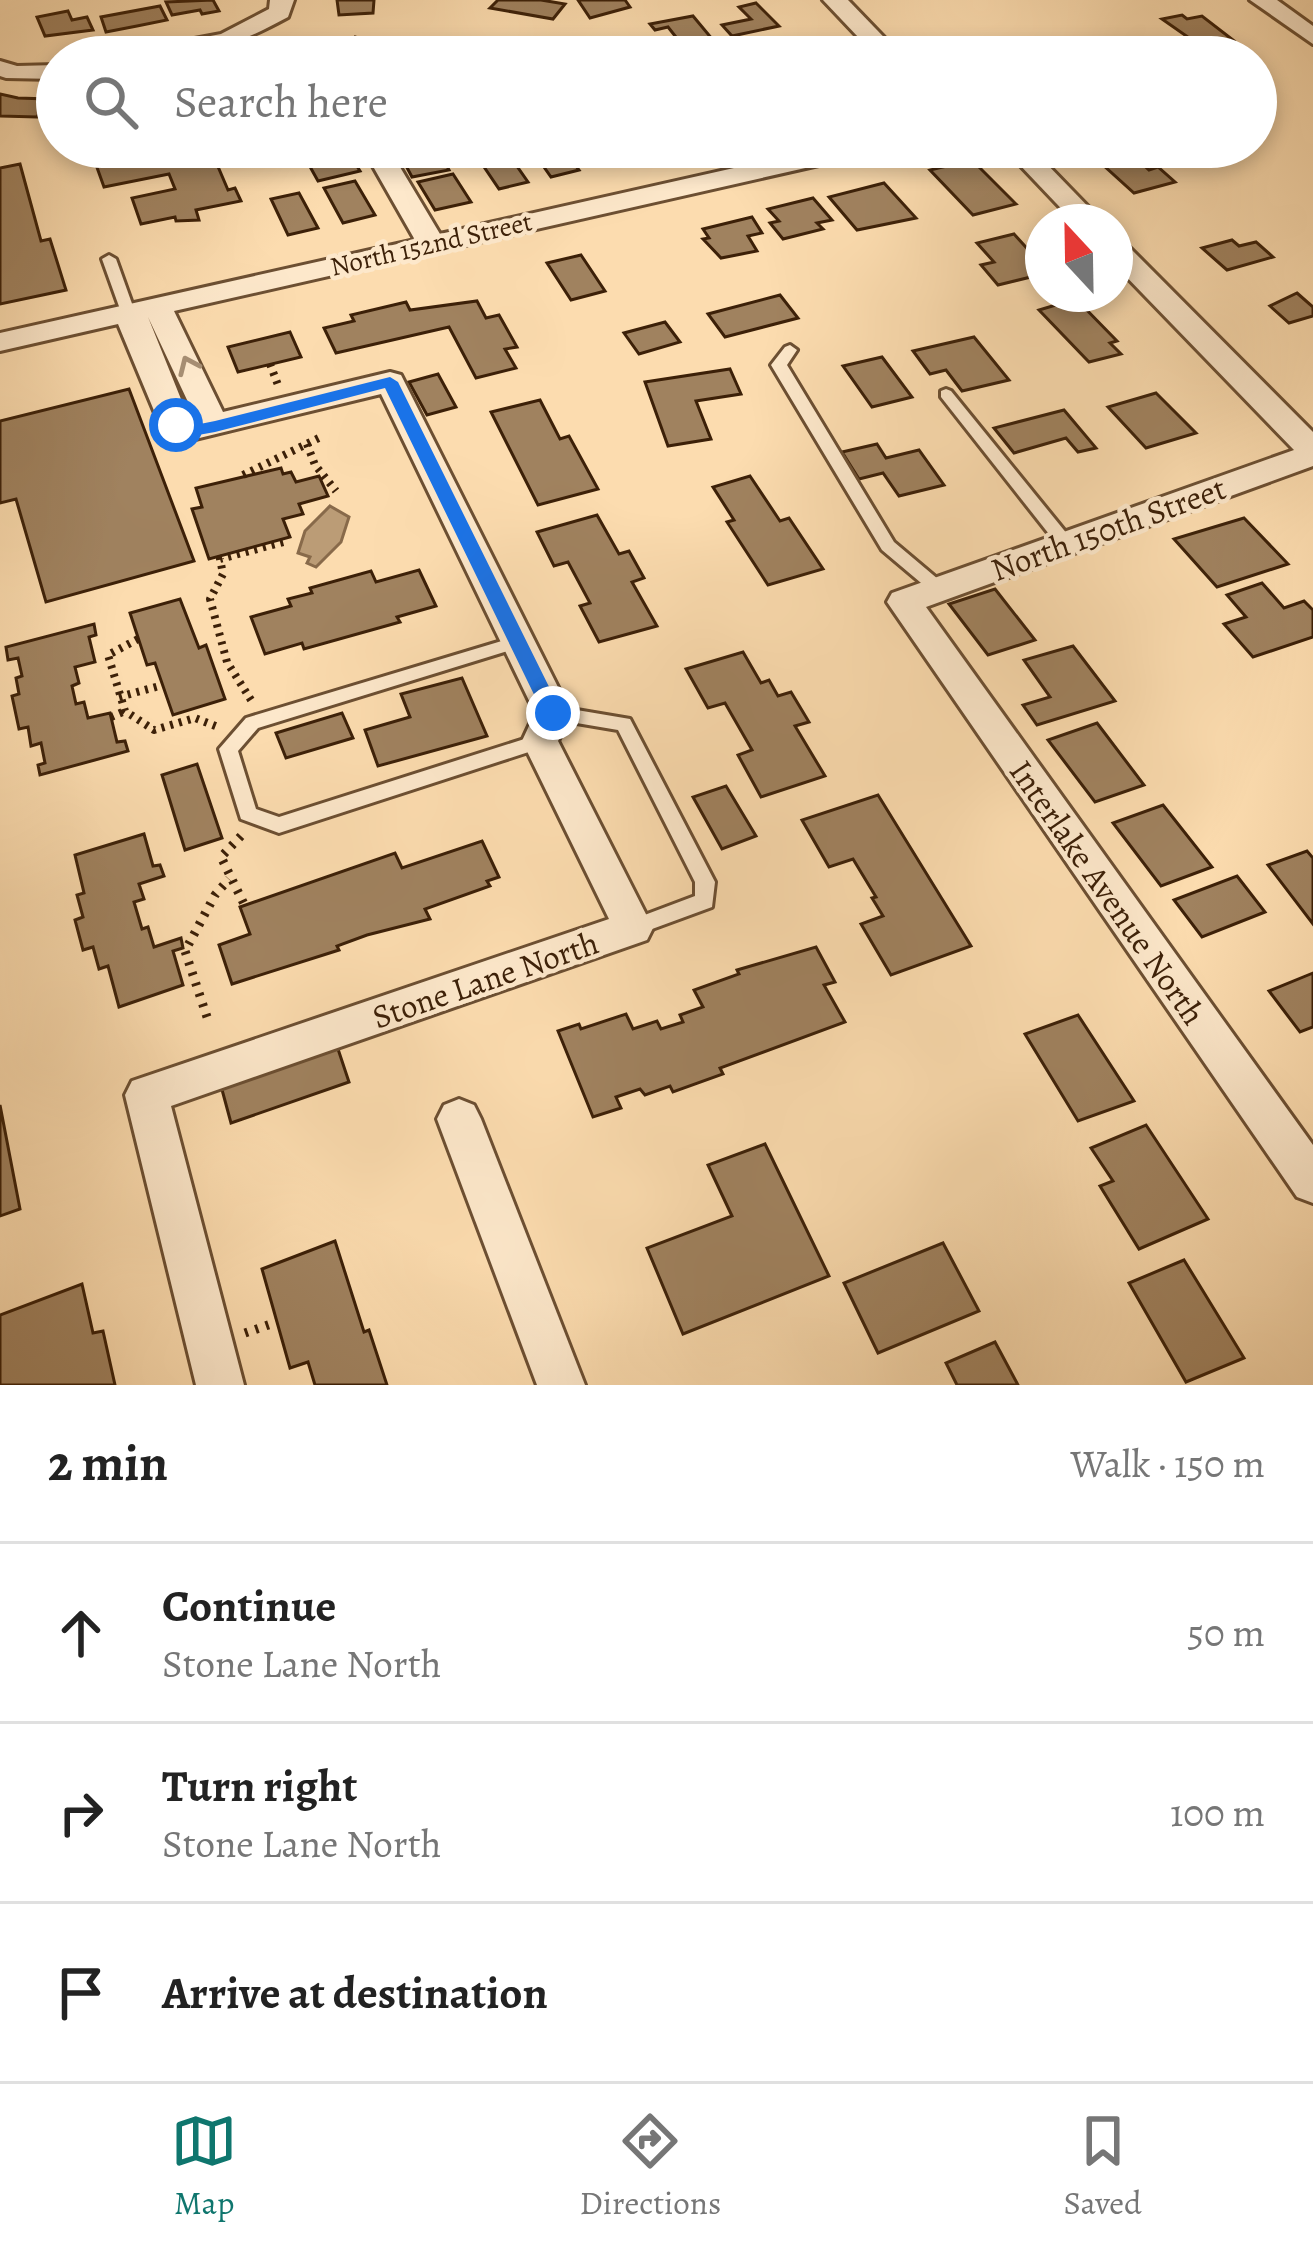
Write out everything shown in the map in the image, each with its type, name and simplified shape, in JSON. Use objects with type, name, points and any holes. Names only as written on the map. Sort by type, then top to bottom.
[{"type":"street","points":[[236,36],[280,12],[282,0]]},
{"type":"street","points":[[835,0],[870,36]]},
{"type":"street","points":[[1262,0],[1313,38]]},
{"type":"street","points":[[387,168],[431,243]]},
{"type":"street","name":"North 152nd Street","points":[[0,342],[768,168]]},
{"type":"street","points":[[1036,168],[1071,204]]},
{"type":"street","points":[[1133,268],[1313,453]]},
{"type":"street","name":"Stone Lane North","points":[[142,309],[176,425],[187,431],[390,382],[518,642],[546,727],[633,928],[147,1095],[220,1385]]},
{"type":"street","name":"North 150th Street","points":[[921,596],[1313,453]]},
{"type":"street","name":"Interlake Avenue North","points":[[921,596],[1313,1182]]},
{"type":"street","points":[[459,1119],[561,1385]]},
{"type":"lane","points":[[110,259],[142,309]]},
{"type":"lane","points":[[790,350],[779,365],[921,596]]},
{"type":"lane","points":[[946,394],[1066,544]]},
{"type":"lane","points":[[518,642],[252,723],[228,749],[248,814],[279,825],[546,727],[624,724],[705,882],[705,901],[633,928]]},
{"type":"path","points":[[270,364],[276,381]]},
{"type":"path","points":[[243,476],[321,437]]},
{"type":"path","points":[[307,444],[336,491]]},
{"type":"path","points":[[244,683],[226,662],[221,633],[210,611],[210,598],[223,574],[220,559],[287,541]]},
{"type":"path","points":[[94,656],[108,655],[138,639]]},
{"type":"path","points":[[108,655],[125,711],[143,727],[154,730],[195,718]]},
{"type":"path","points":[[119,697],[163,685]]},
{"type":"path","points":[[111,717],[125,711]]},
{"type":"path","points":[[221,856],[244,904]]},
{"type":"path","points":[[207,1017],[185,951],[215,895],[229,879]]},
{"type":"shaded area","points":[[330,506],[349,517],[341,542],[316,567],[307,563],[310,557],[298,553],[305,531]]},
{"type":"building","points":[[213,0],[219,11],[202,14],[200,10],[172,15],[166,2]]},
{"type":"building","points":[[337,0],[374,0],[373,13],[339,15]]},
{"type":"building","points":[[498,0],[565,4],[553,19],[490,8]]},
{"type":"building","points":[[578,0],[625,0],[630,7],[590,18]]},
{"type":"building","points":[[756,3],[779,26],[732,36],[722,25],[751,19],[739,7]]},
{"type":"building","points":[[160,6],[167,20],[106,32],[101,17]]},
{"type":"building","points":[[68,11],[72,20],[87,17],[93,30],[45,36],[37,17]]},
{"type":"building","points":[[693,16],[710,36],[675,36],[668,27],[655,30],[650,24]]},
{"type":"building","points":[[1202,16],[1228,36],[1186,36],[1162,19]]},
{"type":"building","points":[[0,94],[36,99],[36,117],[0,116]]},
{"type":"building","points":[[20,164],[41,241],[50,239],[66,290],[0,304],[0,168]]},
{"type":"building","points":[[97,168],[219,168],[228,190],[235,188],[241,201],[196,210],[199,220],[176,221],[175,217],[141,224],[132,198],[175,189],[169,174],[104,187]]},
{"type":"building","points":[[311,168],[360,171],[318,181]]},
{"type":"building","points":[[407,168],[449,170],[412,177]]},
{"type":"building","points":[[485,168],[518,168],[528,182],[499,189]]},
{"type":"building","points":[[545,168],[579,170],[551,177]]},
{"type":"building","points":[[980,168],[1016,204],[973,215],[930,170]]},
{"type":"building","points":[[1106,168],[1159,168],[1175,182],[1134,193]]},
{"type":"building","points":[[453,174],[471,202],[435,210],[418,182]]},
{"type":"building","points":[[355,181],[375,215],[343,223],[324,188]]},
{"type":"building","points":[[884,183],[916,218],[857,230],[829,197]]},
{"type":"building","points":[[299,193],[318,228],[288,235],[271,199]]},
{"type":"building","points":[[813,198],[832,220],[817,223],[823,229],[783,239],[770,223],[779,221],[768,209]]},
{"type":"building","points":[[752,217],[762,233],[748,236],[757,251],[721,258],[703,239],[709,238],[703,229]]},
{"type":"building","points":[[1014,234],[1025,246],[1025,278],[998,285],[981,265],[994,262],[977,243]]},
{"type":"building","points":[[1232,240],[1239,246],[1256,242],[1273,257],[1227,270],[1202,248]]},
{"type":"building","points":[[581,255],[605,291],[571,300],[547,263]]},
{"type":"building","points":[[1297,293],[1313,307],[1313,316],[1289,323],[1270,306]]},
{"type":"building","points":[[780,295],[798,318],[725,337],[708,314]]},
{"type":"building","points":[[477,301],[486,318],[499,315],[517,347],[505,349],[516,368],[476,378],[449,327],[336,353],[324,328],[354,321],[351,315],[406,302],[410,310]]},
{"type":"building","points":[[1041,312],[1089,312],[1117,341],[1110,343],[1121,354],[1089,362]]},
{"type":"building","points":[[665,322],[680,342],[639,354],[624,333]]},
{"type":"building","points":[[290,332],[301,357],[238,372],[228,347]]},
{"type":"building","points":[[974,337],[1009,380],[962,391],[946,370],[930,374],[913,351]]},
{"type":"building","points":[[882,357],[912,397],[872,407],[843,366]]},
{"type":"building","points":[[730,369],[741,394],[696,401],[711,439],[668,446],[645,382]]},
{"type":"building","points":[[438,374],[456,407],[427,415],[409,382]]},
{"type":"building","points":[[129,389],[194,561],[46,602],[16,499],[0,503],[0,421]]},
{"type":"building","points":[[1156,393],[1196,433],[1146,448],[1108,407]]},
{"type":"building","points":[[540,400],[560,439],[569,436],[598,489],[538,505],[491,412]]},
{"type":"building","points":[[1064,410],[1096,448],[1078,452],[1066,438],[1014,453],[994,428]]},
{"type":"building","points":[[877,444],[886,458],[919,450],[944,485],[899,496],[883,473],[859,479],[842,452]]},
{"type":"building","points":[[281,468],[283,474],[291,472],[296,482],[319,476],[328,496],[299,504],[303,514],[283,519],[290,537],[209,559],[192,509],[202,507],[196,488]]},
{"type":"building","points":[[750,476],[780,521],[789,518],[823,569],[768,585],[727,522],[734,520],[713,487]]},
{"type":"building","points":[[597,515],[619,554],[629,551],[644,578],[632,582],[657,626],[599,642],[580,606],[590,603],[568,562],[554,566],[537,532]]},
{"type":"building","points":[[1244,518],[1288,564],[1217,587],[1174,539]]},
{"type":"building","points":[[419,570],[436,606],[397,617],[400,622],[304,649],[302,643],[265,654],[251,617],[291,606],[288,599],[312,593],[310,588],[371,571],[376,582]]},
{"type":"building","points":[[1262,583],[1284,608],[1304,601],[1313,610],[1313,637],[1253,657],[1224,624],[1246,617],[1227,595]]},
{"type":"building","points":[[995,589],[1035,640],[988,655],[949,604]]},
{"type":"building","points":[[180,599],[199,648],[206,645],[225,699],[173,715],[155,663],[147,665],[130,613]]},
{"type":"building","points":[[94,624],[96,635],[89,637],[95,662],[75,667],[76,704],[84,702],[88,718],[110,713],[117,742],[125,741],[128,751],[40,775],[38,765],[45,763],[41,743],[31,746],[28,727],[19,729],[12,696],[19,694],[16,678],[22,676],[18,658],[8,660],[6,647]]},
{"type":"building","points":[[1073,646],[1115,701],[1037,725],[1023,705],[1050,697],[1024,660]]},
{"type":"building","points":[[743,652],[761,683],[769,680],[778,696],[791,692],[809,722],[795,726],[825,776],[761,797],[738,755],[752,750],[725,703],[708,708],[686,669]]},
{"type":"building","points":[[462,678],[487,736],[378,766],[365,730],[410,717],[401,694]]},
{"type":"building","points":[[342,713],[353,738],[286,758],[276,733]]},
{"type":"building","points":[[1097,723],[1144,785],[1095,802],[1048,740]]},
{"type":"building","points":[[197,764],[222,838],[185,850],[162,775]]},
{"type":"building","points":[[726,786],[756,836],[722,849],[693,797]]},
{"type":"building","points":[[878,795],[971,946],[891,975],[861,924],[883,916],[872,898],[876,897],[853,859],[829,867],[802,820]]},
{"type":"building","points":[[1163,805],[1212,867],[1161,886],[1113,823]]},
{"type":"building","points":[[144,834],[153,866],[160,865],[164,876],[139,884],[144,899],[134,902],[142,929],[148,927],[154,947],[181,938],[183,948],[173,951],[183,985],[119,1007],[108,966],[99,969],[93,947],[83,950],[75,920],[83,917],[77,895],[84,893],[75,855]]},
{"type":"building","points":[[482,841],[499,877],[487,881],[490,886],[425,909],[430,919],[367,935],[337,946],[339,950],[232,984],[219,945],[250,934],[240,907],[395,853],[402,868]]},
{"type":"building","points":[[1307,851],[1313,858],[1313,924],[1268,865]]},
{"type":"building","points":[[1237,876],[1265,912],[1202,937],[1174,900]]},
{"type":"building","points":[[816,947],[835,982],[824,985],[845,1022],[720,1068],[723,1074],[673,1092],[670,1086],[645,1095],[640,1089],[616,1097],[621,1108],[593,1117],[558,1031],[579,1024],[581,1029],[626,1014],[633,1029],[657,1021],[661,1029],[683,1022],[680,1015],[703,1007],[694,990],[739,974],[737,970]]},
{"type":"building","points":[[1313,973],[1313,1027],[1300,1032],[1269,991]]},
{"type":"building","points":[[1078,1015],[1134,1101],[1078,1121],[1025,1034]]},
{"type":"building","points":[[337,1046],[349,1082],[231,1123],[221,1086]]},
{"type":"building","points":[[0,1105],[20,1209],[0,1216]]},
{"type":"building","points":[[1146,1125],[1208,1219],[1139,1249],[1100,1186],[1113,1181],[1091,1148]]},
{"type":"building","points":[[765,1144],[829,1276],[683,1334],[647,1248],[732,1216],[708,1165]]},
{"type":"building","points":[[335,1241],[364,1332],[369,1330],[387,1385],[315,1385],[308,1362],[290,1368],[262,1269]]},
{"type":"building","points":[[943,1243],[979,1311],[878,1353],[844,1283]]},
{"type":"building","points":[[1184,1260],[1244,1358],[1186,1382],[1129,1283]]},
{"type":"building","points":[[82,1284],[93,1333],[103,1331],[115,1385],[0,1385],[0,1315]]},
{"type":"building","points":[[995,1342],[1018,1385],[957,1385],[946,1363]]},
{"type":"route","points":[[176,425],[187,431],[215,427],[390,382],[553,713]]}]
